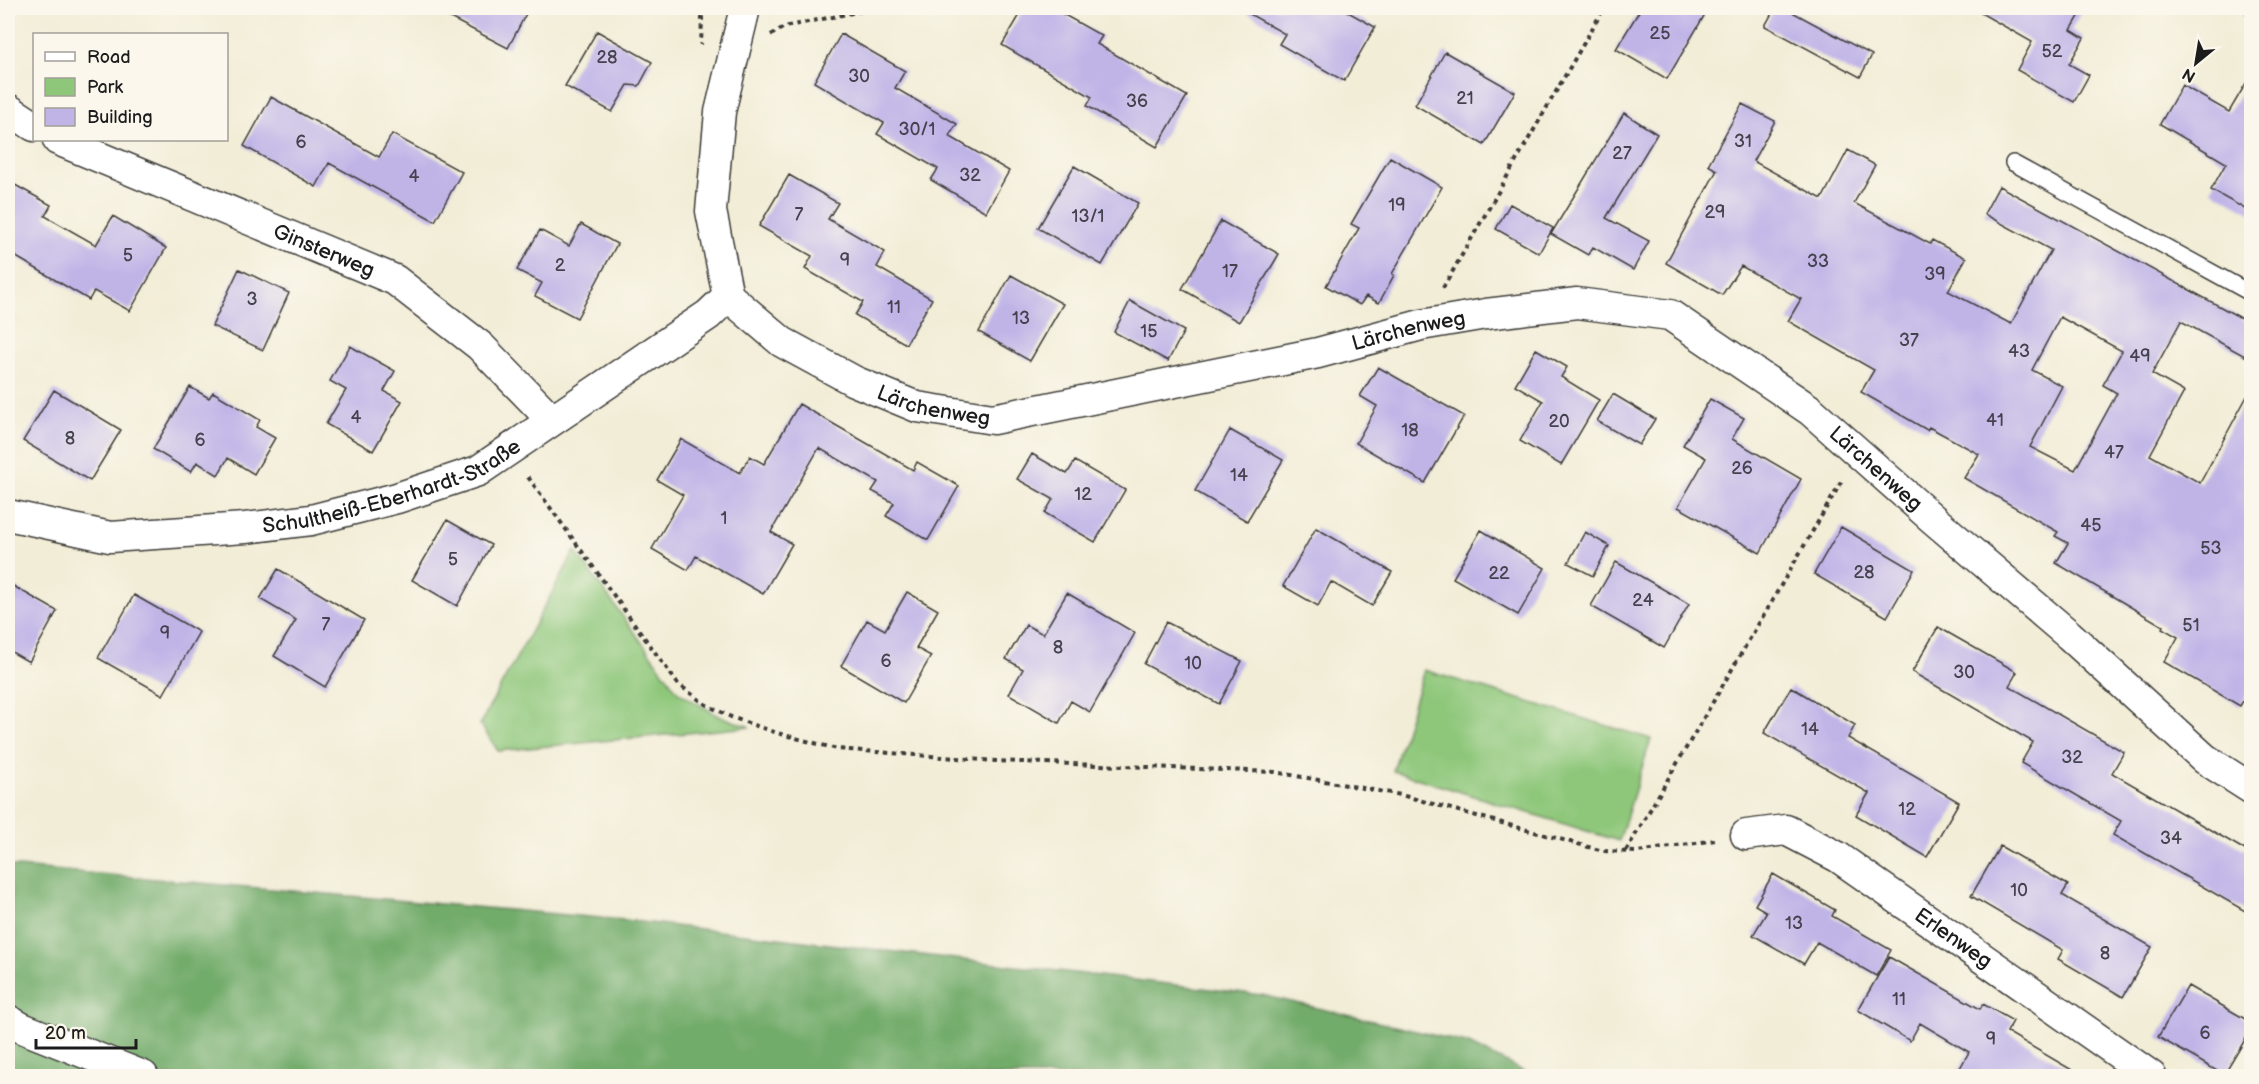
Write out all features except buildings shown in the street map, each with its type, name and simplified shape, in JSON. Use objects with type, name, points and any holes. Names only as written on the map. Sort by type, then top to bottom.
[{"type":"street","points":[[728,296],[711,211],[720,112],[745,8]]},
{"type":"street","points":[[8,109],[33,125]]},
{"type":"street","name":"Ginsterweg","points":[[60,141],[395,280],[480,346],[551,419]]},
{"type":"street","name":"Lärchenweg","points":[[728,296],[782,342],[854,381],[917,406],[993,419],[1318,353],[1421,325],[1577,303],[1670,315],[1810,410],[2069,635],[2205,759],[2252,789]]},
{"type":"street","name":"Schultheiß-Eberhardt-Straße","points":[[8,515],[110,537],[245,528],[311,520],[397,498],[478,471],[551,419],[708,315],[728,296]]},
{"type":"street","name":"Erlenweg","points":[[1746,835],[1786,830],[1838,857],[2151,1077]]},
{"type":"street","points":[[8,1020],[22,1028],[143,1077]]},
{"type":"lane","points":[[2013,164],[2252,294]]},
{"type":"path","points":[[767,38],[784,27],[876,8]]},
{"type":"path","points":[[1421,325],[1604,8]]},
{"type":"path","points":[[2238,8],[2252,16]]},
{"type":"path","points":[[508,450],[678,684],[705,704],[731,717],[777,733],[837,749],[996,761],[1275,772],[1401,795],[1603,851],[1626,852],[1746,835]]},
{"type":"path","points":[[1626,852],[1858,453]]},
{"type":"green space","points":[[575,551],[678,692],[719,716],[750,727],[498,751],[480,724]]},
{"type":"green space","points":[[1424,670],[1651,739],[1619,841],[1393,771]]},
{"type":"green space","points":[[8,866],[625,920],[1262,995],[1467,1043],[1533,1076],[8,1076]]}]
